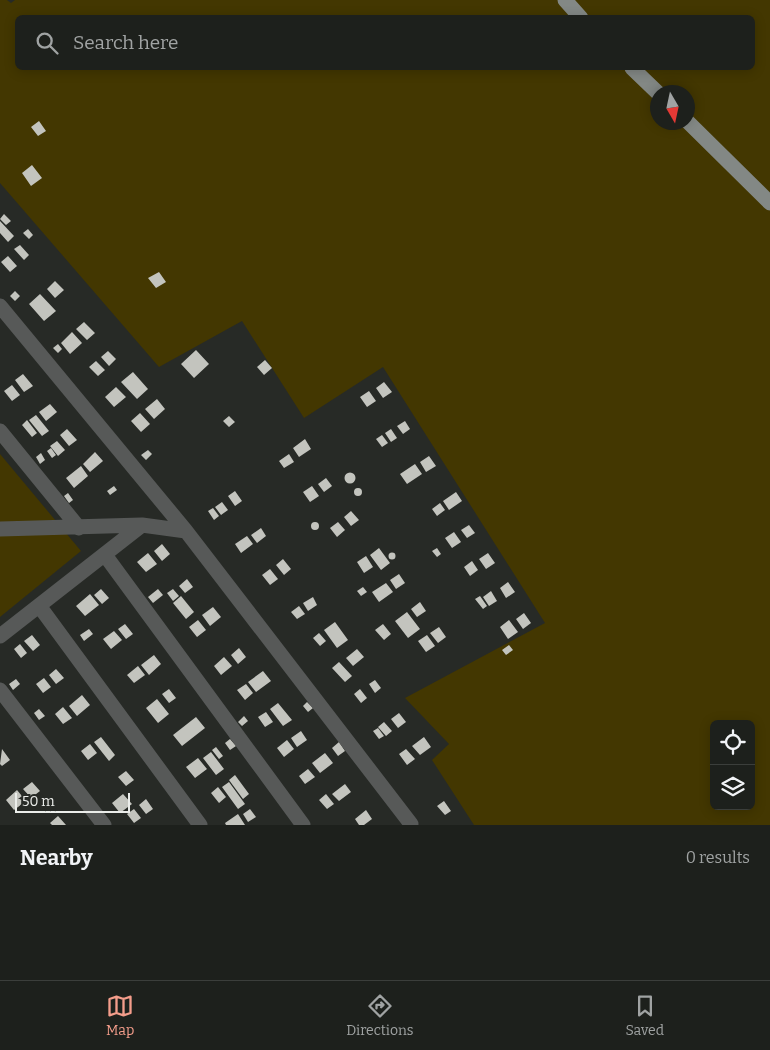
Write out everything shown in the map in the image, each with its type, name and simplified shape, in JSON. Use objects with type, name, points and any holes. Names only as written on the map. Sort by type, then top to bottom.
[{"type":"main road","points":[[565,0],[578,15]]},
{"type":"main road","points":[[634,70],[650,85]]},
{"type":"main road","points":[[695,129],[770,203]]},
{"type":"street","points":[[0,306],[186,530],[411,824]]},
{"type":"street","points":[[0,431],[79,528]]},
{"type":"street","points":[[0,529],[142,525],[186,530]]},
{"type":"street","points":[[0,636],[40,607],[142,525]]},
{"type":"street","points":[[105,555],[304,825]]},
{"type":"street","points":[[40,607],[200,825]]},
{"type":"street","points":[[0,690],[104,825]]},
{"type":"shaded area","points":[[0,0],[7,0],[11,3],[15,0],[770,0],[770,825],[474,825],[432,760],[449,744],[405,698],[545,623],[383,367],[304,418],[242,321],[159,367],[0,183]]},
{"type":"shaded area","points":[[0,454],[81,551],[0,617]]},
{"type":"building","points":[[39,121],[46,131],[38,136],[31,127]]},
{"type":"building","points":[[32,165],[42,178],[31,186],[22,173]]},
{"type":"building","points":[[4,214],[11,221],[6,225],[0,219]]},
{"type":"building","points":[[0,221],[14,236],[8,242],[0,233]]},
{"type":"building","points":[[28,229],[33,235],[29,239],[23,233]]},
{"type":"building","points":[[20,245],[29,255],[24,260],[14,249]]},
{"type":"building","points":[[8,256],[17,266],[10,272],[1,262]]},
{"type":"building","points":[[159,272],[166,282],[156,288],[148,278]]},
{"type":"building","points":[[55,281],[64,290],[55,298],[47,289]]},
{"type":"building","points":[[15,291],[20,296],[15,301],[10,296]]},
{"type":"building","points":[[40,294],[56,311],[44,321],[29,304]]},
{"type":"building","points":[[84,322],[95,333],[87,340],[76,329]]},
{"type":"building","points":[[72,332],[82,343],[70,354],[61,343]]},
{"type":"building","points":[[58,344],[62,349],[58,353],[53,348]]},
{"type":"building","points":[[196,350],[209,364],[194,378],[181,364]]},
{"type":"building","points":[[108,351],[116,359],[109,366],[101,357]]},
{"type":"building","points":[[265,360],[272,368],[264,375],[257,367]]},
{"type":"building","points":[[96,361],[105,370],[98,376],[89,367]]},
{"type":"building","points":[[133,372],[148,389],[137,399],[121,382]]},
{"type":"building","points":[[23,374],[33,386],[24,392],[15,380]]},
{"type":"building","points":[[384,382],[392,392],[383,398],[376,388]]},
{"type":"building","points":[[12,385],[20,395],[12,401],[4,391]]},
{"type":"building","points":[[116,387],[126,397],[114,407],[105,397]]},
{"type":"building","points":[[369,391],[376,401],[367,407],[360,397]]},
{"type":"building","points":[[157,399],[165,409],[154,419],[145,409]]},
{"type":"building","points":[[50,404],[57,412],[46,421],[39,412]]},
{"type":"building","points":[[140,413],[150,424],[141,432],[131,421]]},
{"type":"building","points":[[36,415],[49,431],[42,436],[29,420]]},
{"type":"building","points":[[229,416],[235,422],[229,427],[223,421]]},
{"type":"building","points":[[27,420],[37,433],[32,437],[22,425]]},
{"type":"building","points":[[405,421],[410,429],[403,434],[397,426]]},
{"type":"building","points":[[67,429],[77,440],[69,446],[60,435]]},
{"type":"building","points":[[391,429],[397,438],[391,442],[385,433]]},
{"type":"building","points":[[382,435],[388,443],[382,447],[376,439]]},
{"type":"building","points":[[305,439],[311,449],[299,457],[293,448]]},
{"type":"building","points":[[57,441],[65,450],[58,456],[50,446]]},
{"type":"building","points":[[51,448],[56,455],[52,458],[47,451]]},
{"type":"building","points":[[148,450],[152,454],[146,460],[141,455]]},
{"type":"building","points":[[95,452],[103,461],[90,472],[83,464]]},
{"type":"building","points":[[41,453],[45,460],[40,464],[36,457]]},
{"type":"building","points":[[289,454],[294,462],[284,468],[279,461]]},
{"type":"building","points":[[429,456],[436,466],[426,472],[420,462]]},
{"type":"building","points":[[415,464],[422,474],[407,484],[400,474]]},
{"type":"building","points":[[81,466],[88,476],[74,488],[66,478]]},
{"type":"building","points":[[350,472],[356,478],[350,484],[344,478]]},
{"type":"building","points":[[326,478],[332,486],[324,492],[318,484]]},
{"type":"building","points":[[114,486],[117,490],[110,495],[107,491]]},
{"type":"building","points":[[312,486],[319,496],[310,502],[303,492]]},
{"type":"building","points":[[358,488],[362,492],[358,496],[354,492]]},
{"type":"building","points":[[235,491],[242,501],[235,506],[228,496]]},
{"type":"building","points":[[456,492],[462,501],[449,510],[443,501]]},
{"type":"building","points":[[68,493],[73,500],[69,503],[64,496]]},
{"type":"building","points":[[222,502],[228,510],[221,515],[215,507]]},
{"type":"building","points":[[440,503],[445,510],[437,516],[432,509]]},
{"type":"building","points":[[213,508],[219,516],[214,520],[208,511]]},
{"type":"building","points":[[351,511],[359,520],[351,526],[344,517]]},
{"type":"building","points":[[315,522],[319,526],[315,530],[311,526]]},
{"type":"building","points":[[338,522],[345,530],[337,537],[330,528]]},
{"type":"building","points":[[469,525],[475,533],[467,538],[461,530]]},
{"type":"building","points":[[261,528],[266,536],[257,543],[251,535]]},
{"type":"building","points":[[454,532],[461,542],[452,548],[445,538]]},
{"type":"building","points":[[247,536],[253,544],[241,553],[235,544]]},
{"type":"building","points":[[162,544],[170,554],[162,561],[154,551]]},
{"type":"building","points":[[379,548],[390,563],[381,570],[370,555]]},
{"type":"building","points":[[437,548],[441,554],[437,557],[432,551]]},
{"type":"building","points":[[392,552],[396,556],[392,560],[388,556]]},
{"type":"building","points":[[148,553],[157,564],[146,572],[137,562]]},
{"type":"building","points":[[488,553],[495,563],[486,569],[479,559]]},
{"type":"building","points":[[366,556],[373,567],[364,573],[357,562]]},
{"type":"building","points":[[283,559],[291,569],[284,575],[276,565]]},
{"type":"building","points":[[472,561],[478,570],[470,576],[464,567]]},
{"type":"building","points":[[270,569],[278,579],[270,585],[262,575]]},
{"type":"building","points":[[399,574],[405,583],[396,589],[390,580]]},
{"type":"building","points":[[187,579],[193,587],[185,593],[179,586]]},
{"type":"building","points":[[508,582],[515,592],[506,598],[500,588]]},
{"type":"building","points":[[386,583],[393,592],[379,602],[372,592]]},
{"type":"building","points":[[363,587],[367,592],[361,596],[357,591]]},
{"type":"building","points":[[101,589],[109,598],[102,604],[94,595]]},
{"type":"building","points":[[158,589],[163,595],[153,603],[148,597]]},
{"type":"building","points":[[173,589],[179,596],[173,601],[167,593]]},
{"type":"building","points":[[491,591],[497,601],[489,606],[483,597]]},
{"type":"building","points":[[90,594],[99,605],[85,616],[76,606]]},
{"type":"building","points":[[181,596],[194,612],[186,619],[173,603]]},
{"type":"building","points":[[480,596],[487,606],[483,609],[475,599]]},
{"type":"building","points":[[313,597],[317,605],[308,611],[303,603]]},
{"type":"building","points":[[420,602],[426,611],[417,617],[411,609]]},
{"type":"building","points":[[299,606],[305,614],[297,619],[291,612]]},
{"type":"building","points":[[213,607],[221,617],[210,626],[202,615]]},
{"type":"building","points":[[407,612],[420,629],[408,638],[395,621]]},
{"type":"building","points":[[524,613],[531,623],[523,629],[516,619]]},
{"type":"building","points":[[198,620],[206,630],[197,637],[189,627]]},
{"type":"building","points":[[509,620],[518,632],[508,639],[500,627]]},
{"type":"building","points":[[335,622],[348,640],[337,648],[324,630]]},
{"type":"building","points":[[125,624],[133,634],[126,639],[118,629]]},
{"type":"building","points":[[383,624],[391,634],[384,640],[375,630]]},
{"type":"building","points":[[439,627],[446,637],[438,643],[430,633]]},
{"type":"building","points":[[89,629],[93,634],[84,641],[80,635]]},
{"type":"building","points":[[114,631],[122,640],[111,649],[103,639]]},
{"type":"building","points":[[319,633],[326,641],[320,646],[313,638]]},
{"type":"building","points":[[32,635],[40,645],[33,651],[24,641]]},
{"type":"building","points":[[427,635],[435,646],[426,652],[418,641]]},
{"type":"building","points":[[20,644],[27,653],[21,658],[14,649]]},
{"type":"building","points":[[509,645],[513,650],[506,655],[502,650]]},
{"type":"building","points":[[239,648],[246,657],[238,664],[231,655]]},
{"type":"building","points":[[357,649],[364,657],[353,666],[346,658]]},
{"type":"building","points":[[154,655],[161,664],[149,675],[141,665]]},
{"type":"building","points":[[224,657],[232,666],[221,675],[214,666]]},
{"type":"building","points":[[339,662],[352,676],[345,682],[332,668]]},
{"type":"building","points":[[138,666],[145,675],[134,683],[127,675]]},
{"type":"building","points":[[56,669],[64,678],[56,684],[49,675]]},
{"type":"building","points":[[263,671],[271,681],[256,692],[248,682]]},
{"type":"building","points":[[44,678],[51,687],[43,693],[36,684]]},
{"type":"building","points":[[16,679],[20,684],[13,690],[9,684]]},
{"type":"building","points":[[375,680],[381,688],[375,693],[369,684]]},
{"type":"building","points":[[246,684],[253,693],[245,700],[237,690]]},
{"type":"building","points":[[169,689],[176,698],[169,703],[162,694]]},
{"type":"building","points":[[360,689],[367,698],[361,703],[354,694]]},
{"type":"building","points":[[82,695],[90,705],[77,716],[69,706]]},
{"type":"building","points":[[157,699],[169,714],[158,723],[146,708]]},
{"type":"building","points":[[307,702],[313,708],[308,712],[303,706]]},
{"type":"building","points":[[278,703],[292,720],[283,726],[270,709]]},
{"type":"building","points":[[63,707],[72,718],[63,724],[55,714]]},
{"type":"building","points":[[39,709],[45,716],[39,720],[34,713]]},
{"type":"building","points":[[266,712],[273,722],[265,727],[258,717]]},
{"type":"building","points":[[399,713],[406,722],[398,728],[391,719]]},
{"type":"building","points":[[244,716],[248,721],[242,726],[238,722]]},
{"type":"building","points":[[196,717],[205,728],[182,746],[173,735]]},
{"type":"building","points":[[384,722],[392,731],[386,736],[378,727]]},
{"type":"building","points":[[378,728],[384,736],[379,739],[373,731]]},
{"type":"building","points":[[301,731],[307,740],[297,747],[291,738]]},
{"type":"building","points":[[101,737],[115,755],[109,761],[94,742]]},
{"type":"building","points":[[424,737],[431,747],[420,755],[412,746]]},
{"type":"building","points":[[230,739],[236,746],[230,750],[225,743]]},
{"type":"building","points":[[287,740],[294,749],[284,757],[277,748]]},
{"type":"building","points":[[339,742],[345,751],[338,756],[332,748]]},
{"type":"building","points":[[90,744],[97,753],[88,760],[81,751]]},
{"type":"building","points":[[216,747],[223,756],[219,759],[212,750]]},
{"type":"building","points":[[2,749],[10,760],[2,766],[0,764]]},
{"type":"building","points":[[406,749],[415,759],[407,765],[399,754]]},
{"type":"building","points":[[211,752],[224,769],[216,775],[203,758]]},
{"type":"building","points":[[325,753],[333,763],[320,773],[312,763]]},
{"type":"building","points":[[198,758],[207,769],[195,778],[186,767]]},
{"type":"building","points":[[308,769],[315,777],[305,784],[299,776]]},
{"type":"building","points":[[126,771],[134,780],[126,786],[118,777]]},
{"type":"building","points":[[235,775],[249,794],[243,799],[229,780]]},
{"type":"building","points":[[32,782],[40,791],[31,798],[23,789]]},
{"type":"building","points":[[229,782],[245,804],[238,809],[222,787]]},
{"type":"building","points":[[345,784],[351,792],[339,801],[332,794]]},
{"type":"building","points":[[218,787],[226,797],[219,803],[211,793]]},
{"type":"building","points":[[17,790],[26,801],[14,810],[6,800]]},
{"type":"building","points":[[123,794],[132,804],[120,813],[112,803]]},
{"type":"building","points":[[326,794],[334,804],[327,809],[319,800]]},
{"type":"building","points":[[146,799],[153,809],[146,814],[139,805]]},
{"type":"building","points":[[444,801],[451,811],[445,815],[437,806]]},
{"type":"building","points":[[134,809],[141,818],[134,823],[127,814]]},
{"type":"building","points":[[250,809],[256,817],[248,822],[243,814]]},
{"type":"building","points":[[366,810],[372,819],[364,825],[359,825],[355,819]]},
{"type":"building","points":[[238,814],[245,825],[226,825],[225,823]]},
{"type":"building","points":[[58,816],[66,825],[52,825],[50,823]]}]
